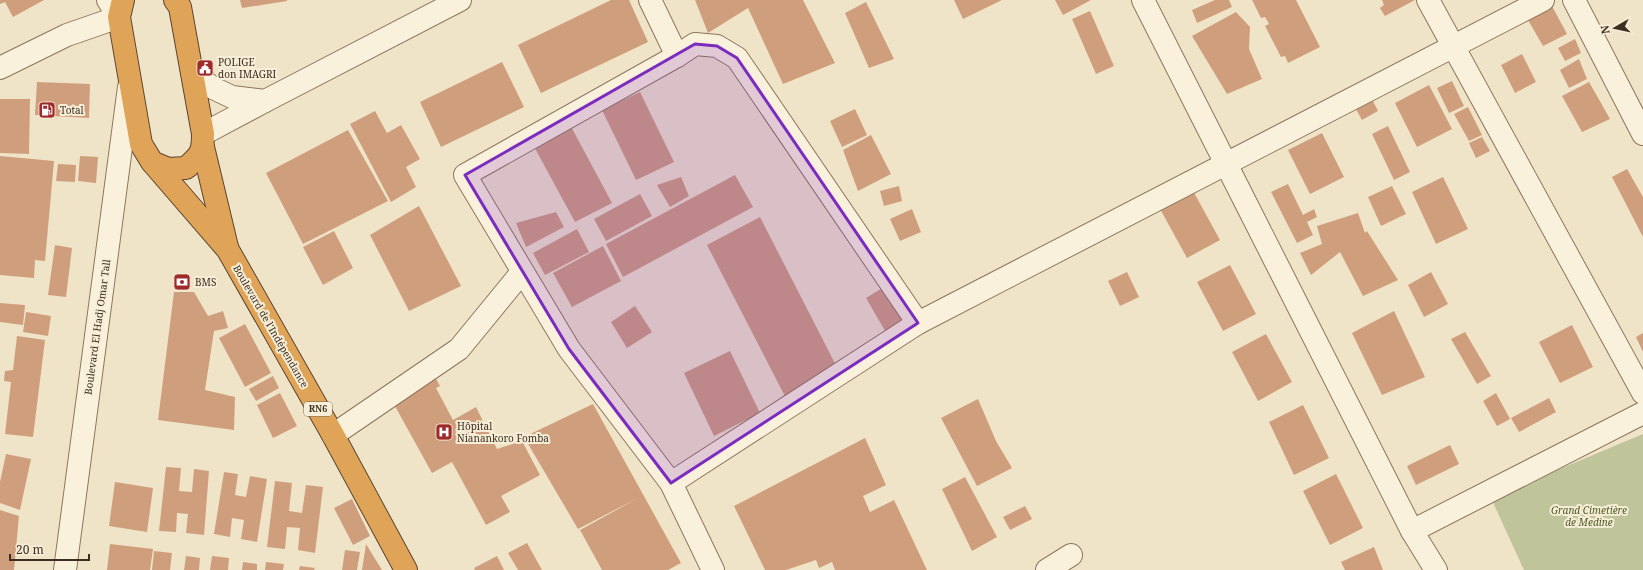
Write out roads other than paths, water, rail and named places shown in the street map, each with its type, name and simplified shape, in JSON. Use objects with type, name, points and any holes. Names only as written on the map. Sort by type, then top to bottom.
[{"type":"highway","name":"Boulevard de l'Indépendance","points":[[178,2],[192,72],[203,141],[228,250]]},
{"type":"highway","name":"Boulevard de l'Indépendance","points":[[117,6],[141,144],[152,162],[228,250],[333,435],[406,570]]},
{"type":"highway","points":[[152,162],[168,169],[186,168],[199,155],[203,141]]},
{"type":"street","points":[[203,141],[265,100],[460,0]]},
{"type":"street","points":[[650,0],[677,56]]},
{"type":"street","points":[[1143,0],[1412,531],[1436,570]]},
{"type":"street","points":[[1428,0],[1643,393]]},
{"type":"street","points":[[670,483],[918,323],[1543,0]]},
{"type":"street","points":[[1574,0],[1643,134]]},
{"type":"street","points":[[0,68],[67,35],[117,6]]},
{"type":"street","points":[[713,570],[670,483],[569,349],[465,176],[677,56],[695,44],[717,46],[737,58],[918,323]]},
{"type":"street","points":[[192,72],[213,88],[232,97],[265,100]]},
{"type":"street","name":"Boulevard El Hadj Omar Tall","points":[[65,570],[130,83]]},
{"type":"street","points":[[333,435],[459,349],[522,272]]},
{"type":"street","points":[[1412,531],[1643,413]]},
{"type":"street","points":[[1047,570],[1071,555]]},
{"type":"place","name":"POLIGE don IMAGRI","points":[[205,68]]},
{"type":"place","name":"Total","points":[[47,110]]},
{"type":"place","name":"BMS","points":[[182,282]]},
{"type":"place","name":"Hôpital Nianankoro Fomba","points":[[444,432]]},
{"type":"park label","name":"Grand Cimetière de Medine","points":[[1589,516]]}]
